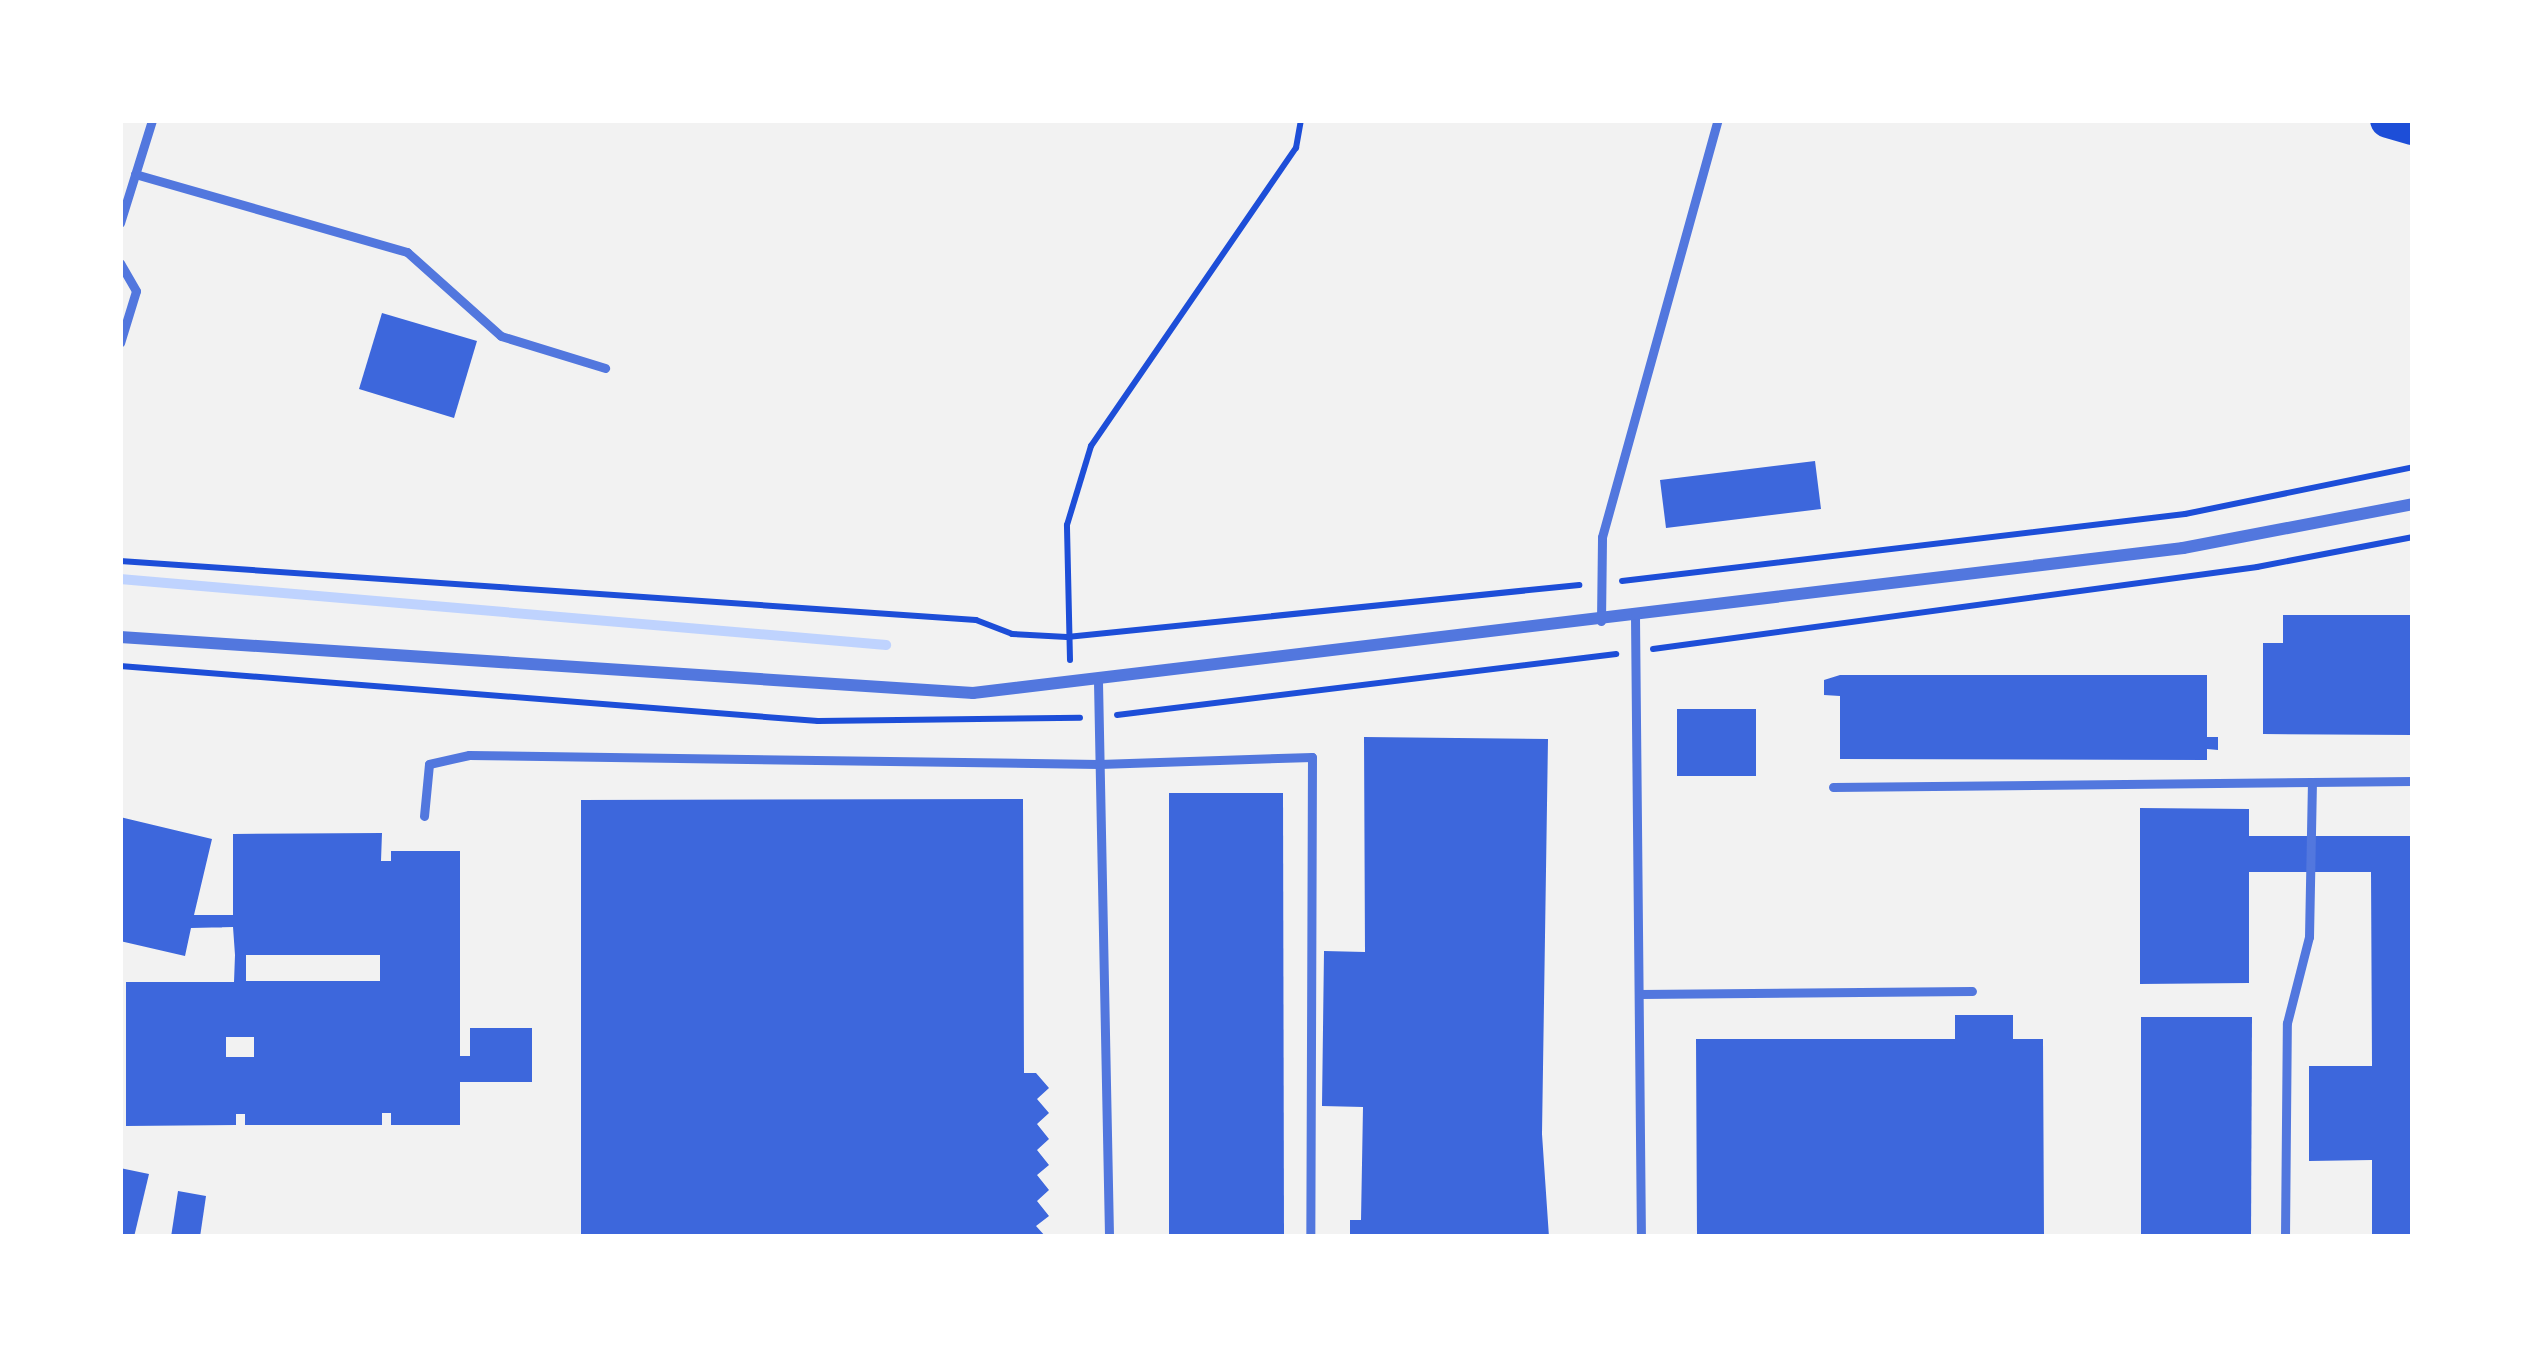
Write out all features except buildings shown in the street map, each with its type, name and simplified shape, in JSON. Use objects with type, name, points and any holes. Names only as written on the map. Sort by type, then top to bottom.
[{"type":"highway","points":[[2388,120],[2413,127]]},
{"type":"street","points":[[120,637],[880,692],[1098,682],[2183,548],[2413,504]]},
{"type":"lane","points":[[120,223],[152,120]]},
{"type":"lane","points":[[1601,621],[1602,537],[1718,120]]},
{"type":"lane","points":[[135,174],[407,252],[501,336],[605,368]]},
{"type":"lane","points":[[120,262],[136,292],[120,343]]},
{"type":"lane","points":[[1635,617],[1641,1237]]},
{"type":"lane","points":[[1098,682],[1109,1237]]},
{"type":"lane","points":[[424,816],[429,764],[469,755],[1099,764],[1312,757],[1310,1237]]},
{"type":"lane","points":[[1833,787],[2413,781]]},
{"type":"lane","points":[[2284,1237],[2288,1023],[2309,937],[2312,782]]},
{"type":"lane","points":[[1640,994],[1972,991]]},
{"type":"path","points":[[1067,638],[1067,525],[1091,446],[1296,148],[1301,120]]},
{"type":"path","points":[[120,561],[976,620],[1012,634],[1067,638],[1600,583],[2185,514],[2413,467]]},
{"type":"waterway","points":[[120,579],[886,645]]}]
